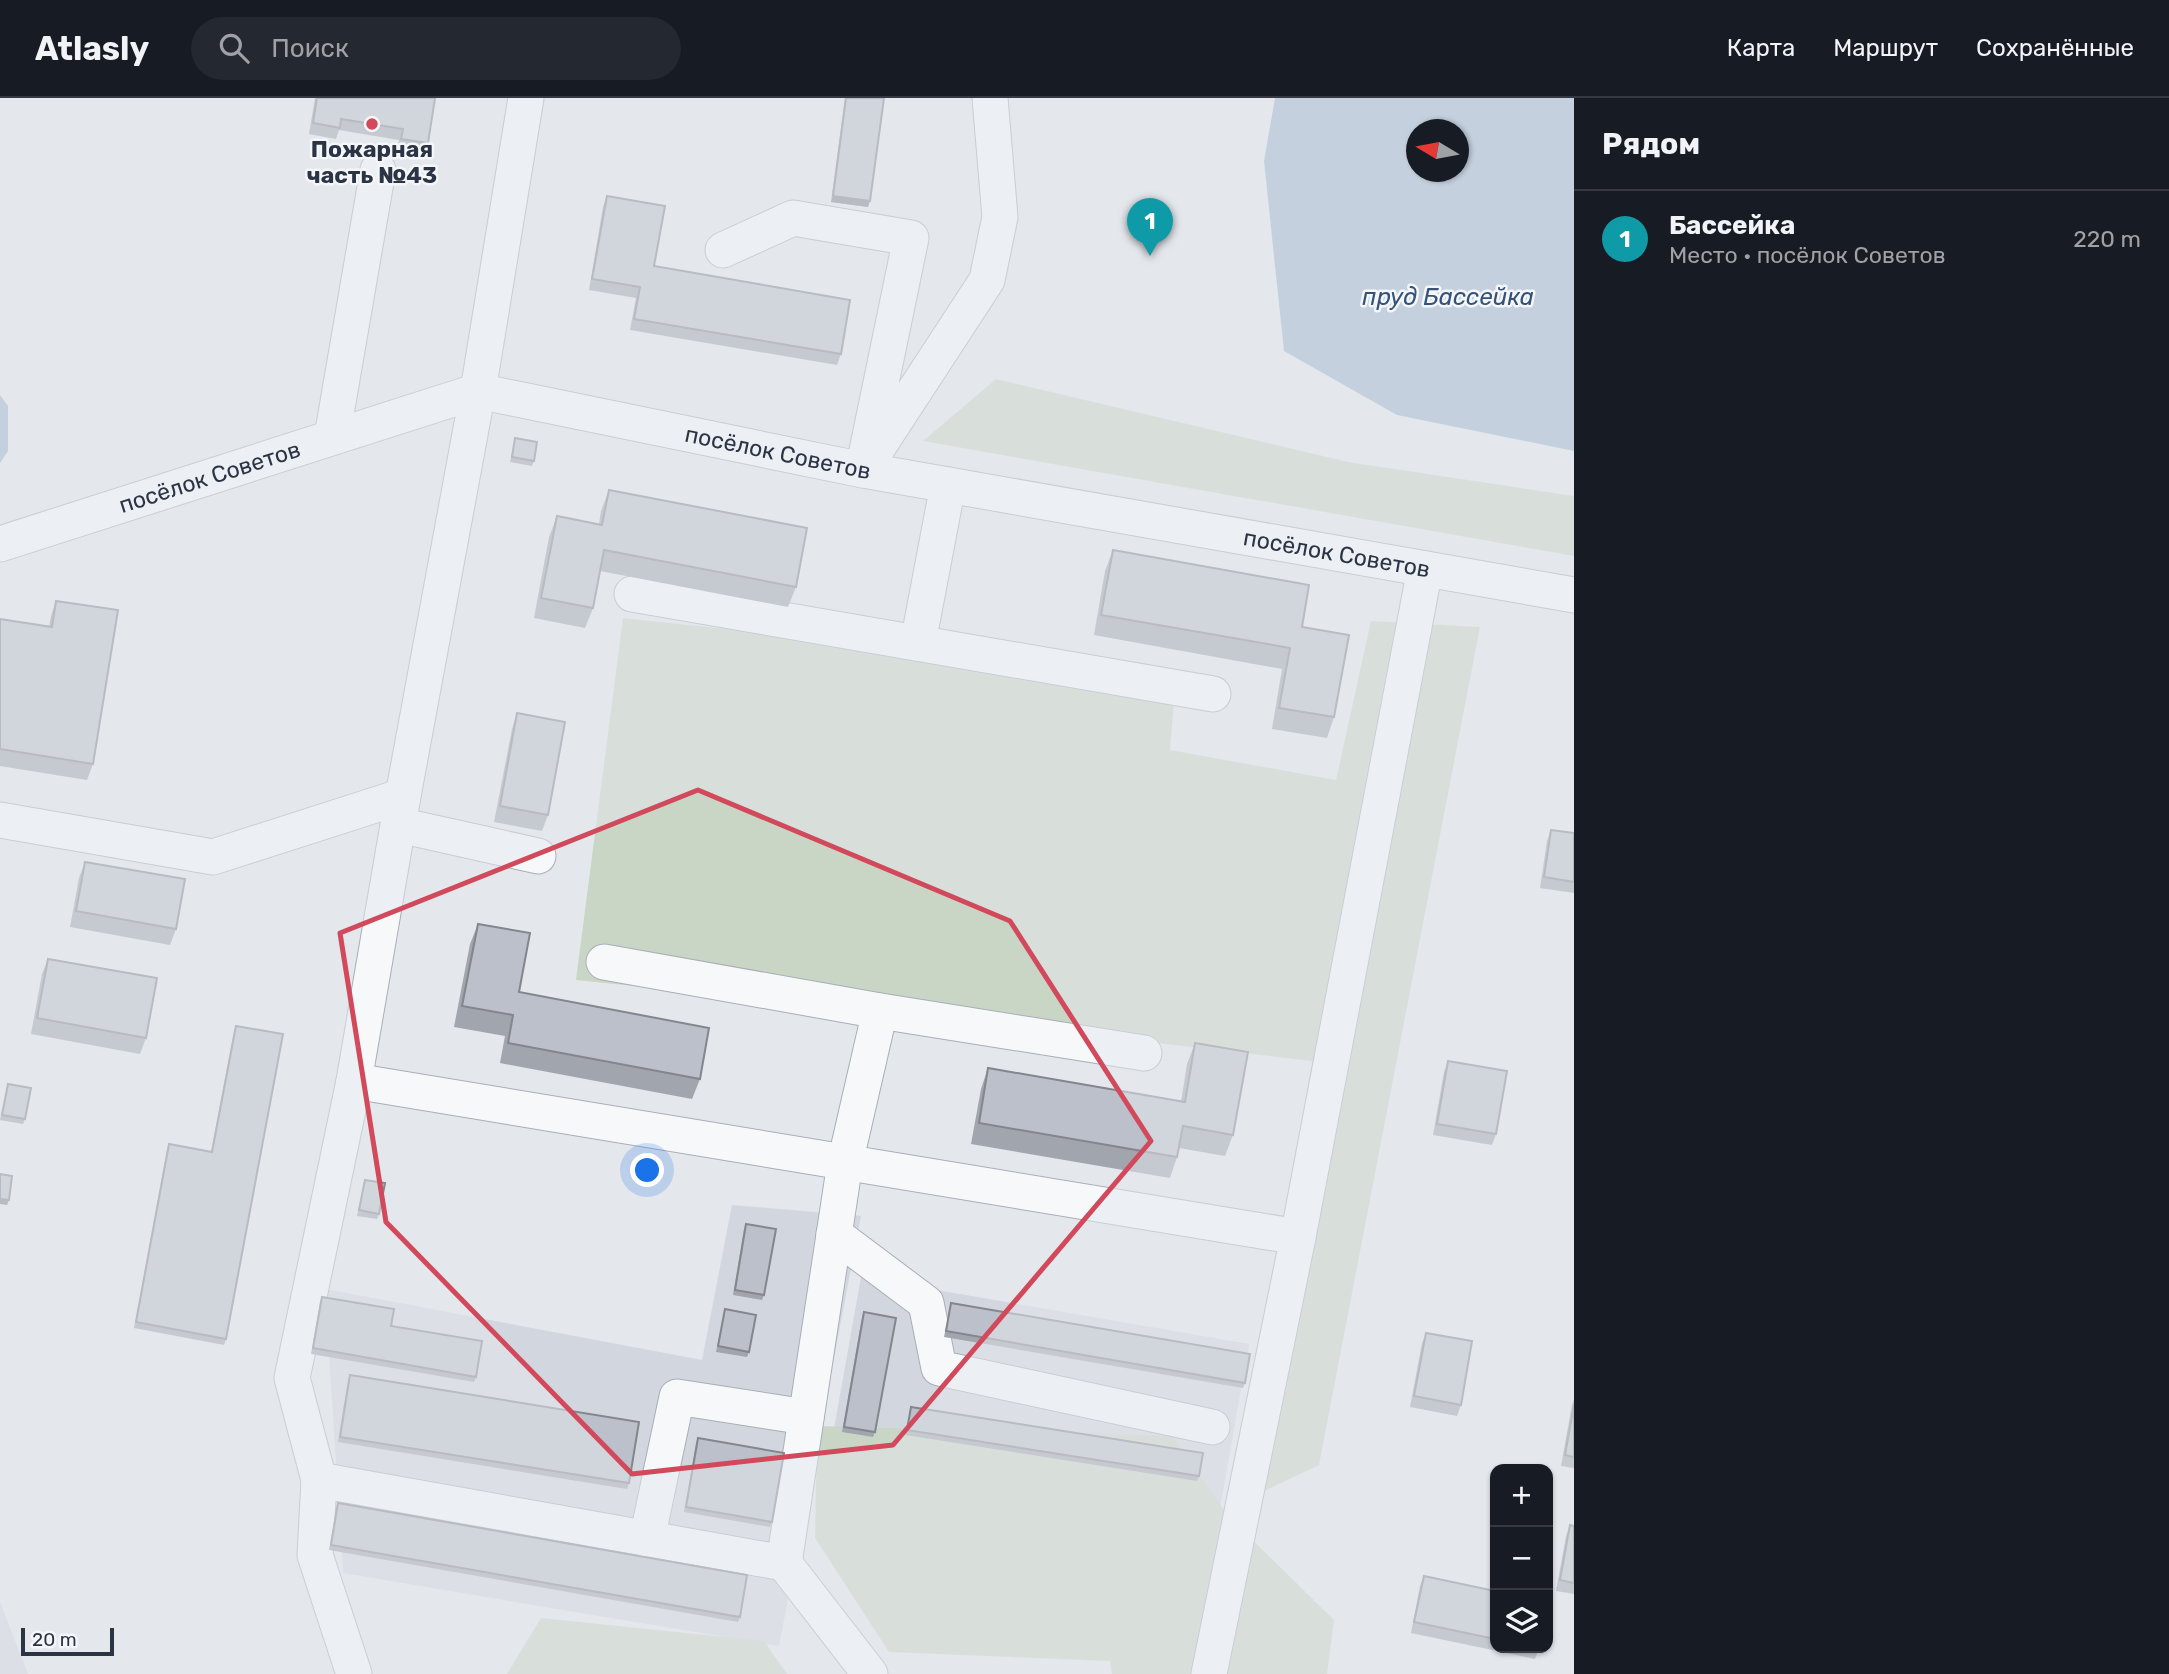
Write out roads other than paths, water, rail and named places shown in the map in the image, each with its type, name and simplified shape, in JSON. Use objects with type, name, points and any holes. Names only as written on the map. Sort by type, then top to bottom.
[{"type":"street","points":[[354,1674],[315,1555],[319,1480],[292,1378],[354,1081],[478,391],[526,98]]},
{"type":"street","points":[[863,470],[987,280],[1000,217],[990,98]]},
{"type":"street","points":[[332,437],[378,170]]},
{"type":"street","points":[[723,250],[793,218],[911,238],[863,470]]},
{"type":"street","name":"посёлок Советов","points":[[0,544],[478,391],[863,470],[1574,595]]},
{"type":"street","points":[[918,643],[948,485]]},
{"type":"street","points":[[1202,1672],[1298,1237],[1426,569]]},
{"type":"street","points":[[632,594],[1213,694]]},
{"type":"street","points":[[0,820],[213,857],[401,811],[538,856]]},
{"type":"street","points":[[604,962],[880,1011],[1144,1053]]},
{"type":"street","points":[[784,1563],[845,1163],[880,1011]]},
{"type":"street","points":[[354,1081],[1298,1237]]},
{"type":"street","points":[[834,1234],[926,1303],[939,1368],[1212,1427]]},
{"type":"street","points":[[647,1539],[677,1397],[806,1417]]},
{"type":"street","points":[[319,1480],[784,1563],[870,1674]]},
{"type":"water","name":"пруд Бассейка","points":[[1275,98],[1574,98],[1574,451],[1397,415],[1284,351],[1264,161]]},
{"type":"water","points":[[0,395],[8,406],[8,451],[0,463]]},
{"type":"place","name":"Пожарная часть №43","points":[[372,124]]},
{"type":"place","name":"Бассейка","points":[[1150,256]]}]
